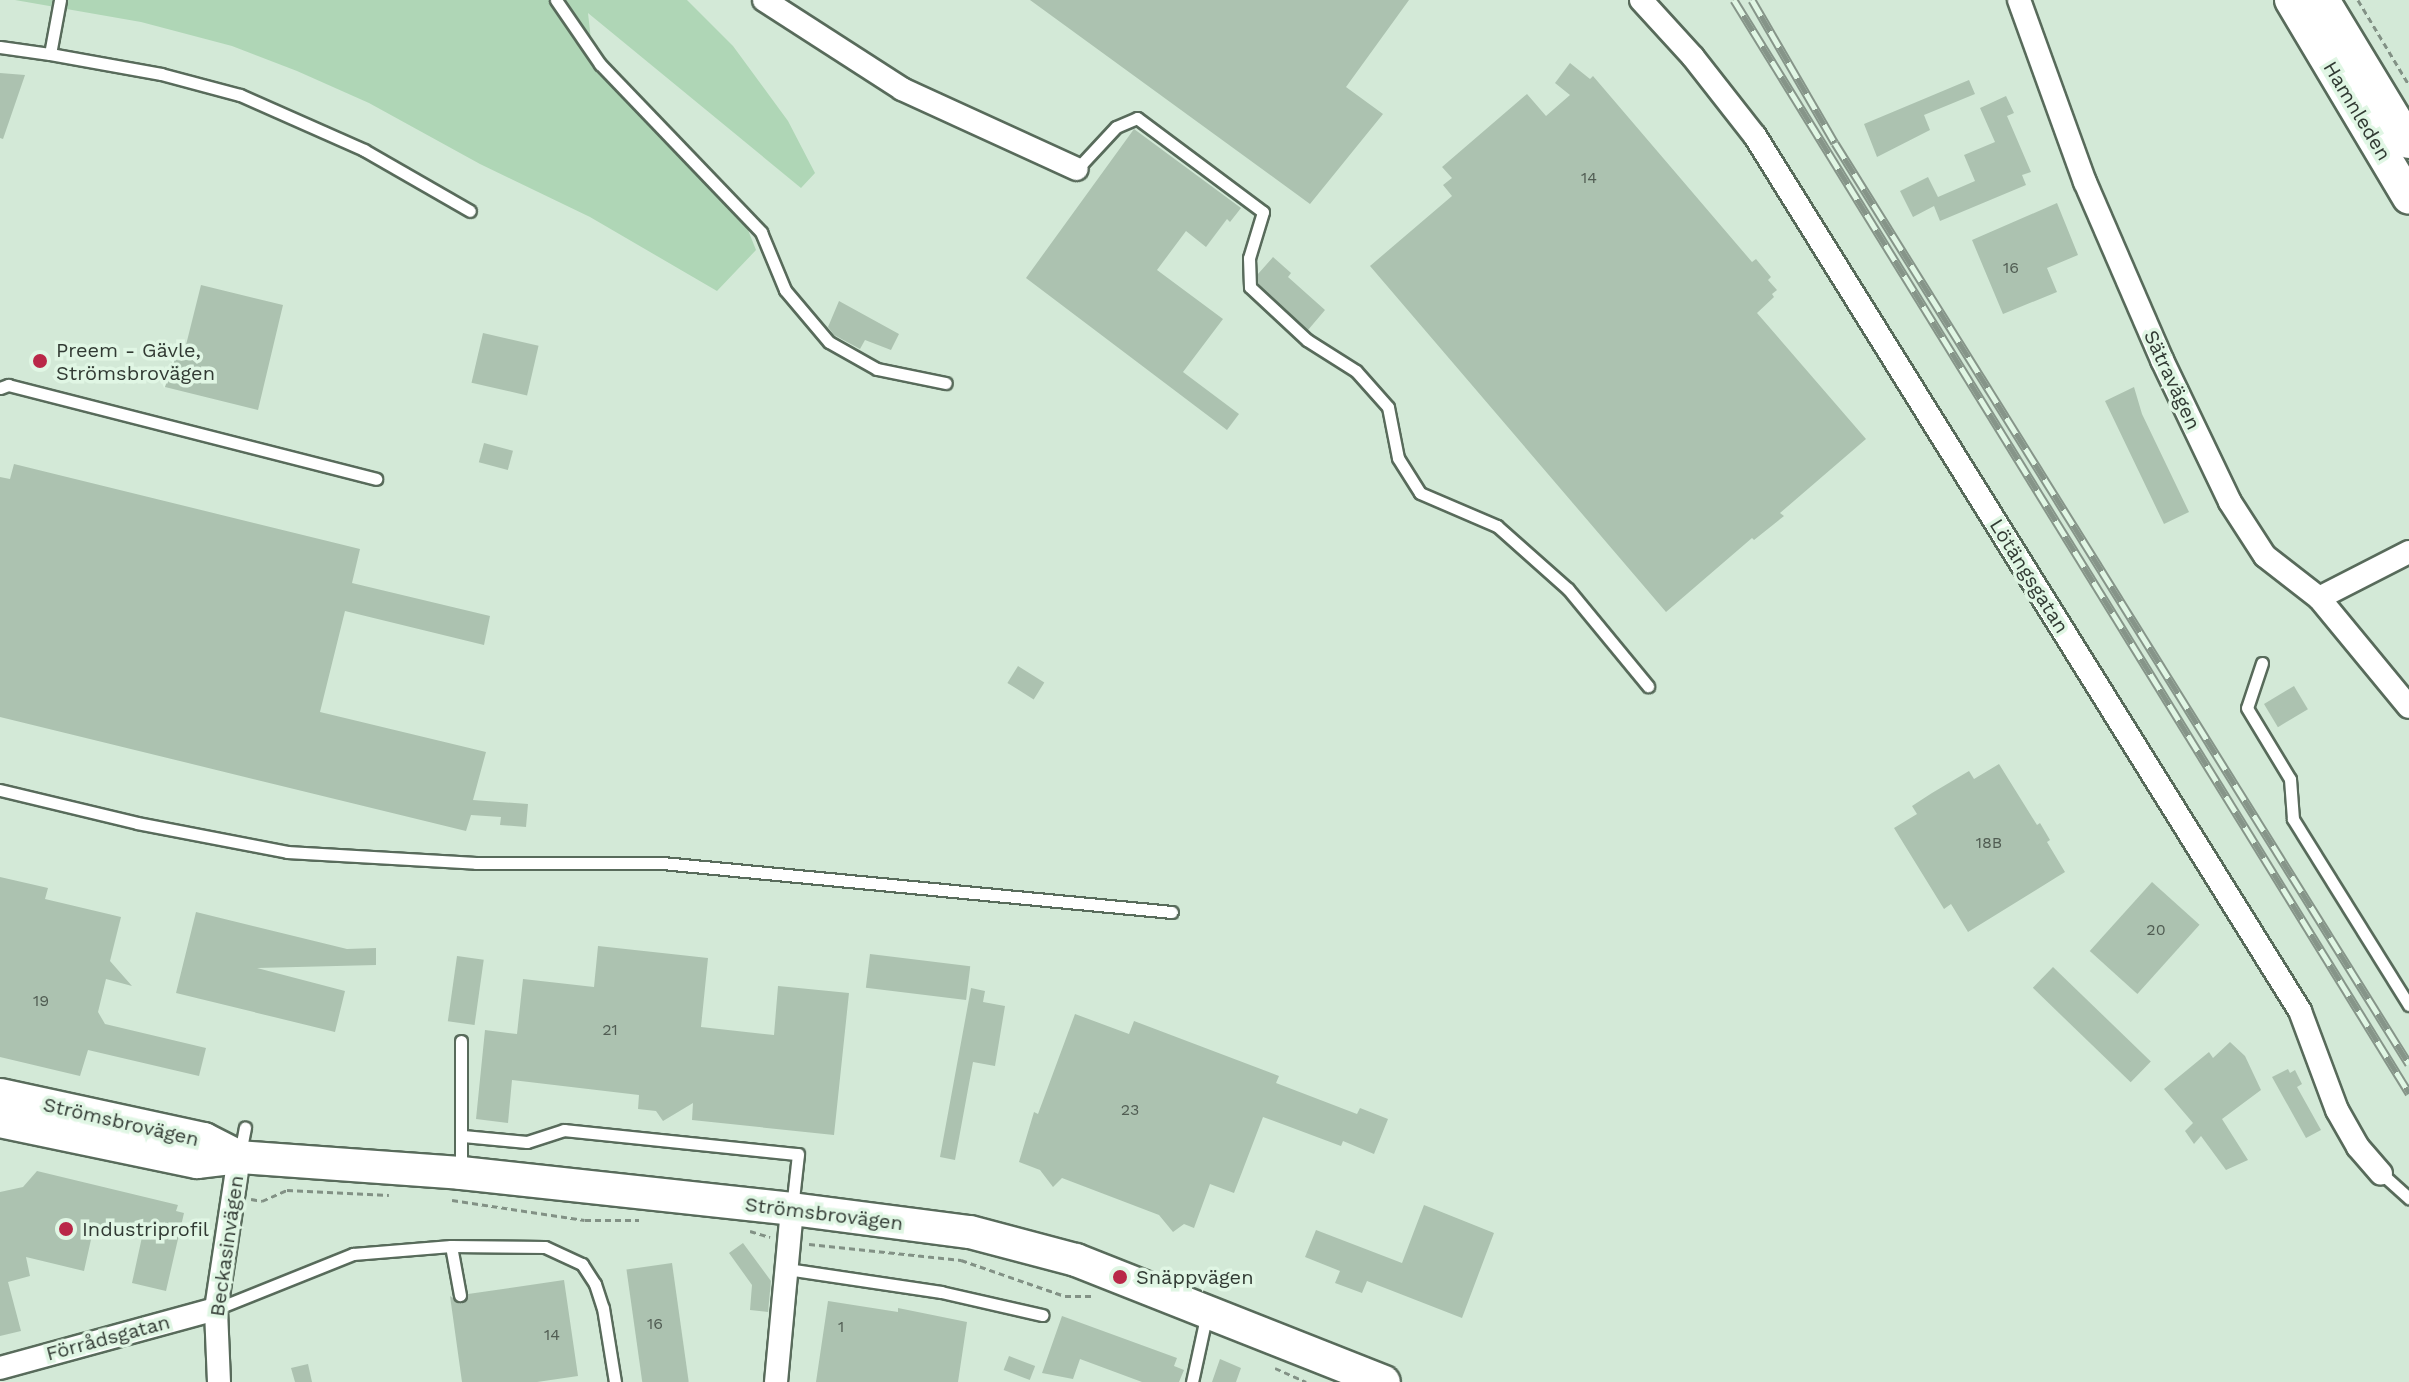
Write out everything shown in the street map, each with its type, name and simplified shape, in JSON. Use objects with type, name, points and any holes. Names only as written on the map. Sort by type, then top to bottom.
[{"type":"main road","name":"Hamnleden","points":[[2301,6],[2409,142]]},
{"type":"main road","name":"Hamnleden","points":[[2301,6],[2409,198]]},
{"type":"main road","name":"Strömsbrovägen","points":[[0,1095],[204,1139],[242,1142],[455,1186],[792,1209],[970,1232],[1076,1260],[1207,1312],[1337,1374],[1384,1382]]},
{"type":"main road","name":"Strömsbrovägen","points":[[0,1121],[197,1162],[242,1142]]},
{"type":"street","points":[[764,0],[902,89],[1077,169]]},
{"type":"street","name":"Lötängsgatan","points":[[1641,0],[1693,57],[1755,136],[2300,1011],[2337,1110],[2358,1147],[2381,1173]]},
{"type":"street","name":"Sätravägen","points":[[2019,0],[2085,182],[2162,360],[2230,502],[2265,556],[2319,598],[2409,707]]},
{"type":"street","points":[[2319,598],[2409,552]]},
{"type":"street","name":"Beckasinvägen","points":[[219,1382],[216,1309],[242,1142]]},
{"type":"street","points":[[776,1382],[792,1209]]},
{"type":"street","name":"Förrådsgatan","points":[[0,1368],[216,1309]]},
{"type":"lane","points":[[50,54],[60,0]]},
{"type":"lane","points":[[556,0],[600,64],[761,232],[785,290],[829,342],[877,369],[946,383]]},
{"type":"lane","points":[[0,47],[161,74],[240,95],[364,150],[470,211]]},
{"type":"lane","points":[[1077,169],[1116,127],[1137,118],[1263,212],[1249,258],[1250,287],[1307,340],[1356,371],[1388,407],[1398,458],[1420,493],[1497,526],[1568,589],[1648,686]]},
{"type":"lane","points":[[0,388],[8,385],[376,479]]},
{"type":"lane","points":[[2262,663],[2247,708],[2290,779],[2293,819],[2409,1005]]},
{"type":"lane","points":[[0,790],[137,823],[287,852],[476,863],[662,863],[1172,912]]},
{"type":"lane","points":[[455,1186],[463,1136],[461,1041]]},
{"type":"lane","points":[[463,1136],[527,1142],[564,1130],[798,1154],[792,1209]]},
{"type":"lane","points":[[2381,1173],[2409,1198]]},
{"type":"lane","points":[[451,1246],[460,1295]]},
{"type":"lane","points":[[216,1309],[353,1254],[451,1246],[545,1247],[567,1254],[582,1264],[603,1308],[615,1382]]},
{"type":"lane","points":[[787,1269],[941,1292],[1042,1315]]},
{"type":"lane","points":[[1192,1382],[1207,1312]]},
{"type":"path","points":[[2358,0],[2409,85]]},
{"type":"path","points":[[455,1186],[585,1220],[644,1220]]},
{"type":"path","points":[[233,1195],[262,1201],[287,1190],[402,1195]]},
{"type":"path","points":[[737,1228],[790,1242],[961,1260],[1065,1296],[1099,1296]]},
{"type":"path","points":[[1267,1364],[1306,1382]]},
{"type":"green space","points":[[15,0],[687,0],[733,46],[788,121],[815,173],[801,188],[588,13],[594,67],[746,225],[756,250],[717,291],[590,217],[480,164],[369,103],[297,71],[232,46],[141,22]]},
{"type":"building","points":[[1030,0],[1409,0],[1346,87],[1383,114],[1310,204]]},
{"type":"building","points":[[1570,63],[1590,79],[1593,76],[1752,262],[1756,259],[1771,277],[1768,280],[1777,290],[1757,313],[1866,439],[1780,513],[1784,516],[1754,540],[1752,538],[1666,612],[1370,266],[1452,196],[1443,185],[1452,178],[1442,167],[1527,94],[1546,116],[1570,95],[1555,83]]},
{"type":"building","points":[[0,73],[25,75],[3,139],[0,138]]},
{"type":"building","points":[[1969,80],[1975,94],[1924,115],[1930,130],[1877,157],[1864,124]]},
{"type":"building","points":[[2006,96],[2014,113],[2007,116],[2031,172],[2022,175],[2026,185],[1940,221],[1934,206],[1913,217],[1900,191],[1928,177],[1938,197],[1975,181],[1964,155],[1995,142],[1980,108]]},
{"type":"building","points":[[1134,129],[1241,208],[1230,222],[1227,219],[1206,247],[1186,231],[1157,270],[1223,319],[1183,372],[1239,414],[1227,430],[1026,278]]},
{"type":"building","points":[[2057,203],[2078,255],[2047,268],[2057,292],[2003,314],[1972,240]]},
{"type":"building","points":[[1273,257],[1291,273],[1288,277],[1325,310],[1308,330],[1258,283],[1258,274]]},
{"type":"building","points":[[201,285],[283,305],[258,410],[165,387],[172,359],[182,361]]},
{"type":"building","points":[[839,301],[899,334],[891,350],[865,340],[860,349],[834,335],[828,327]]},
{"type":"building","points":[[483,333],[539,346],[527,396],[472,383]]},
{"type":"building","points":[[2134,387],[2142,414],[2189,512],[2164,524],[2105,401]]},
{"type":"building","points":[[484,443],[513,451],[508,470],[479,462]]},
{"type":"building","points":[[14,464],[360,549],[352,583],[490,616],[484,645],[345,611],[320,712],[486,752],[473,800],[528,804],[526,827],[500,825],[501,817],[471,815],[466,831],[0,717],[0,477],[10,479]]},
{"type":"building","points":[[1018,666],[1044,682],[1034,699],[1007,683]]},
{"type":"building","points":[[2294,686],[2308,709],[2278,727],[2264,704]]},
{"type":"building","points":[[1999,764],[2037,825],[2040,823],[2065,872],[1968,932],[1951,904],[1944,909],[1894,828],[1917,814],[1912,806],[1932,793],[1969,771],[1974,779]]},
{"type":"building","points":[[0,877],[48,888],[45,899],[121,917],[110,961],[132,986],[106,979],[98,1012],[105,1024],[206,1048],[199,1076],[88,1050],[80,1076],[0,1057]]},
{"type":"building","points":[[2152,882],[2200,925],[2137,994],[2090,951]]},
{"type":"building","points":[[196,912],[347,949],[376,948],[376,965],[257,968],[345,991],[335,1032],[176,993]]},
{"type":"building","points":[[598,946],[708,958],[701,1027],[774,1035],[778,986],[849,993],[834,1135],[692,1120],[693,1103],[663,1121],[656,1111],[638,1109],[639,1095],[512,1080],[508,1123],[476,1119],[485,1030],[517,1034],[523,979],[594,987]]},
{"type":"building","points":[[870,954],[970,966],[966,1000],[866,988]]},
{"type":"building","points":[[457,956],[484,960],[475,1025],[448,1021]]},
{"type":"building","points":[[2053,967],[2151,1061],[2131,1082],[2033,988]]},
{"type":"building","points":[[971,988],[985,991],[983,1002],[1005,1006],[995,1066],[973,1062],[955,1160],[940,1157]]},
{"type":"building","points":[[1075,1014],[1129,1034],[1134,1021],[1279,1076],[1276,1083],[1357,1114],[1360,1108],[1388,1119],[1374,1154],[1343,1141],[1341,1146],[1263,1117],[1234,1193],[1210,1184],[1194,1228],[1184,1224],[1173,1232],[1159,1215],[1062,1178],[1053,1187],[1040,1170],[1019,1162],[1034,1112],[1038,1114]]},
{"type":"building","points":[[2230,1042],[2245,1056],[2261,1090],[2222,1119],[2248,1160],[2226,1170],[2201,1136],[2194,1144],[2185,1131],[2193,1123],[2164,1089],[2209,1052],[2213,1058]]},
{"type":"building","points":[[2288,1069],[2290,1073],[2295,1070],[2302,1084],[2297,1087],[2321,1130],[2306,1138],[2272,1077]]},
{"type":"building","name":"Industriprofil","points":[[37,1171],[178,1205],[176,1211],[184,1213],[166,1291],[132,1283],[142,1237],[94,1226],[84,1271],[26,1257],[30,1276],[8,1282],[21,1331],[0,1336],[0,1192],[23,1187]]},
{"type":"building","points":[[1424,1205],[1494,1233],[1462,1318],[1367,1281],[1362,1293],[1335,1283],[1340,1271],[1305,1257],[1316,1230],[1402,1263]]},
{"type":"building","points":[[743,1243],[771,1281],[768,1312],[750,1310],[752,1285],[729,1253]]},
{"type":"building","points":[[672,1263],[689,1382],[642,1382],[626,1269]]},
{"type":"building","points":[[564,1280],[578,1376],[537,1382],[462,1382],[450,1296],[461,1303],[468,1294]]},
{"type":"building","points":[[828,1301],[898,1312],[898,1308],[967,1322],[958,1382],[816,1382]]},
{"type":"building","points":[[1062,1316],[1177,1358],[1174,1366],[1184,1370],[1179,1382],[1142,1382],[1080,1359],[1073,1379],[1042,1373]]},
{"type":"building","points":[[1009,1356],[1035,1366],[1030,1380],[1004,1370]]},
{"type":"building","points":[[1220,1359],[1241,1368],[1236,1382],[1212,1382]]},
{"type":"building","points":[[308,1364],[312,1382],[295,1382],[291,1368]]},
{"type":"railway","points":[[1734,0],[2409,1093]]},
{"type":"railway","points":[[1752,0],[1835,143],[2409,1064]]},
{"type":"place","name":"Preem - Gävle, Strömsbrovägen","points":[[40,361]]},
{"type":"place","name":"Industriprofil","points":[[66,1229]]},
{"type":"place","name":"Snäppvägen","points":[[1120,1277]]}]
